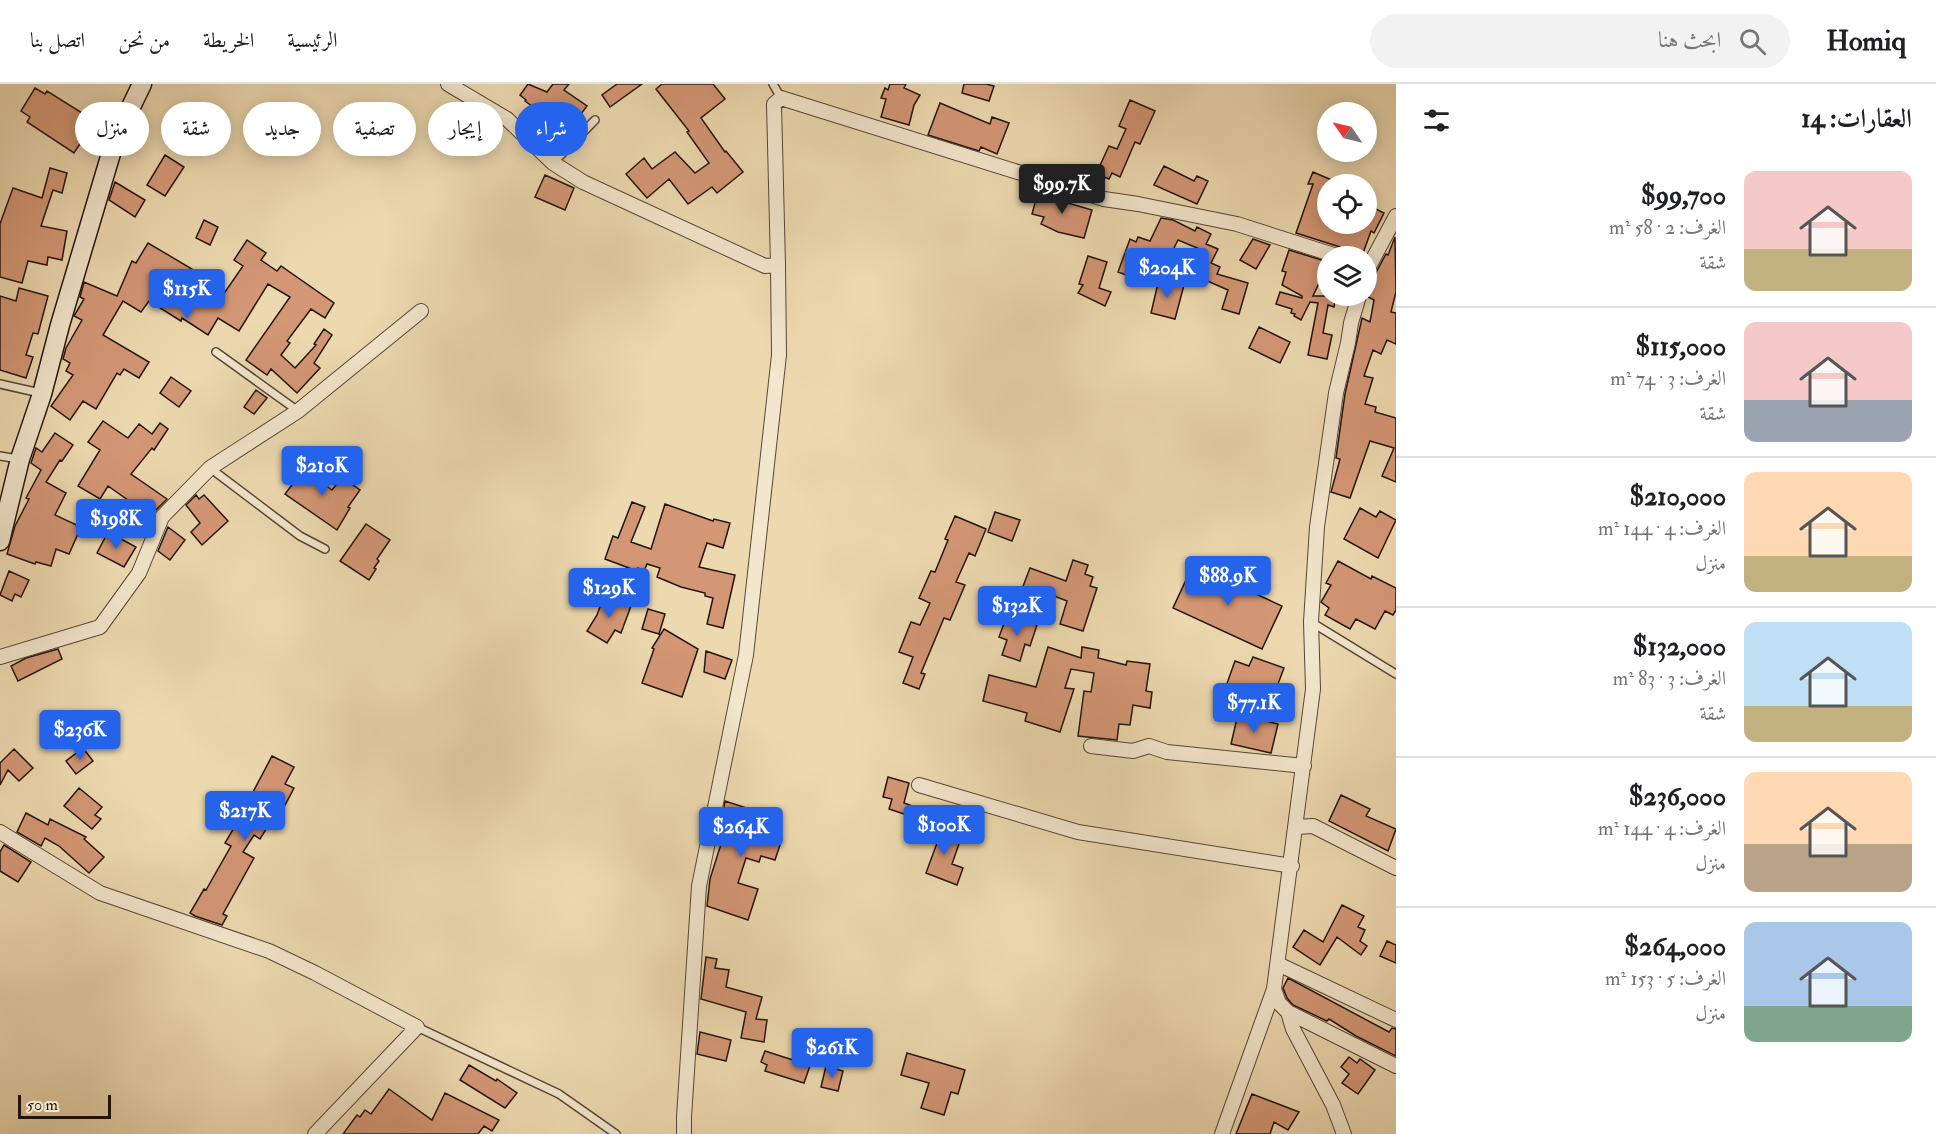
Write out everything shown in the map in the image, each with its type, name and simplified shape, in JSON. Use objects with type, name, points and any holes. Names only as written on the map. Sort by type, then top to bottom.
[{"type":"street","points":[[0,541],[20,459],[42,394],[115,140],[142,84]]},
{"type":"street","points":[[448,84],[507,119],[554,163],[582,182],[765,266],[778,265]]},
{"type":"street","points":[[684,1134],[699,886],[746,656],[779,355],[774,104],[781,98],[1104,199],[1237,224],[1317,250]]},
{"type":"street","points":[[1377,250],[1396,216]]},
{"type":"street","points":[[1222,1134],[1274,989],[1292,866],[1313,689],[1311,622],[1317,527],[1336,393],[1356,306]]},
{"type":"street","points":[[0,657],[100,627],[139,573],[162,516],[210,468],[298,411],[421,311]]},
{"type":"street","points":[[1091,746],[1133,751],[1149,746],[1167,752],[1304,766]]},
{"type":"street","points":[[919,785],[1078,832],[1292,866]]},
{"type":"street","points":[[1296,827],[1313,826],[1396,868]]},
{"type":"street","points":[[0,832],[100,893],[269,951],[417,1027],[315,1134]]},
{"type":"street","points":[[1278,964],[1396,1020]]},
{"type":"street","points":[[1274,989],[1279,1003],[1288,1012],[1396,1066]]},
{"type":"street","points":[[1288,1012],[1293,1029],[1333,1106],[1344,1134]]},
{"type":"lane","points":[[773,84],[781,98]]},
{"type":"lane","points":[[554,163],[595,120]]},
{"type":"lane","points":[[216,352],[298,411]]},
{"type":"lane","points":[[0,384],[42,394]]},
{"type":"lane","points":[[0,456],[20,459]]},
{"type":"lane","points":[[210,468],[300,536],[325,549]]},
{"type":"lane","points":[[1311,622],[1396,674]]},
{"type":"lane","points":[[417,1027],[559,1094],[616,1134]]},
{"type":"building","points":[[528,84],[547,92],[553,84],[569,84],[564,90],[581,102],[526,102],[520,95]]},
{"type":"building","points":[[617,84],[642,84],[610,107],[602,95]]},
{"type":"building","points":[[662,84],[713,84],[725,99],[701,118],[725,152],[743,172],[717,193],[712,187],[688,204],[669,179],[647,198],[626,174],[644,158],[652,169],[675,152],[695,173],[709,163],[687,132],[689,131],[656,89]]},
{"type":"building","points":[[890,84],[906,84],[904,88],[920,95],[914,105],[909,125],[881,117],[886,99],[881,98],[885,88],[888,90]]},
{"type":"building","points":[[964,84],[994,86],[989,101],[962,93]]},
{"type":"building","points":[[35,88],[45,94],[47,91],[75,108],[74,153],[27,122],[30,117],[21,111]]},
{"type":"building","points":[[1130,100],[1155,111],[1140,144],[1135,142],[1120,177],[1112,173],[1109,179],[1096,174],[1109,146],[1117,149],[1126,129],[1119,126]]},
{"type":"building","points":[[940,103],[990,124],[992,117],[1009,123],[997,154],[981,147],[979,151],[928,135]]},
{"type":"building","points":[[164,156],[184,167],[165,196],[147,185]]},
{"type":"building","points":[[1164,166],[1194,181],[1197,176],[1208,181],[1197,204],[1154,185]]},
{"type":"building","points":[[50,168],[67,173],[62,193],[53,190],[41,226],[67,231],[62,260],[48,257],[47,265],[28,261],[22,283],[0,277],[0,224],[13,188],[42,198]]},
{"type":"building","points":[[1313,172],[1318,174],[1317,234],[1370,234],[1366,246],[1337,246],[1296,233],[1313,184],[1308,184]]},
{"type":"building","points":[[545,175],[574,188],[565,210],[535,197]]},
{"type":"building","points":[[115,182],[145,200],[135,217],[109,200]]},
{"type":"building","points":[[1038,192],[1049,195],[1050,192],[1070,198],[1068,203],[1092,210],[1084,238],[1058,232],[1041,224],[1044,217],[1032,214]]},
{"type":"building","points":[[1377,210],[1384,213],[1377,227]]},
{"type":"building","points":[[1161,218],[1173,220],[1195,231],[1197,227],[1211,234],[1206,244],[1218,249],[1211,263],[1220,267],[1217,274],[1248,283],[1239,314],[1222,309],[1228,290],[1189,273],[1191,267],[1194,268],[1202,250],[1178,240],[1171,254],[1163,250],[1151,284],[1118,272],[1130,239],[1136,242],[1138,237],[1150,241]]},
{"type":"building","points":[[204,220],[218,227],[210,245],[196,238]]},
{"type":"building","points":[[1395,237],[1396,292],[1391,312],[1396,313],[1396,344],[1387,340],[1381,354],[1373,350],[1364,376],[1373,378],[1365,404],[1376,407],[1375,412],[1396,418],[1396,482],[1382,476],[1394,448],[1370,441],[1350,498],[1331,492],[1340,459],[1336,458],[1345,394],[1362,318],[1370,322],[1373,306],[1377,306],[1377,270],[1386,254],[1388,255]]},
{"type":"building","points":[[1253,239],[1270,245],[1256,269],[1240,260]]},
{"type":"building","points":[[247,240],[266,253],[261,260],[277,271],[281,266],[334,303],[325,318],[311,309],[287,341],[290,343],[281,355],[295,368],[316,345],[314,344],[324,329],[332,335],[314,363],[320,368],[297,393],[271,369],[267,375],[246,360],[290,297],[268,284],[239,331],[218,318],[208,335],[149,301],[141,312],[123,301],[103,335],[149,362],[139,378],[124,369],[120,375],[117,373],[96,409],[83,401],[70,420],[51,406],[73,375],[66,371],[70,363],[63,359],[66,348],[82,320],[74,316],[84,299],[80,297],[84,282],[117,296],[132,261],[136,263],[148,243],[192,269],[204,278],[202,280],[223,295],[243,266],[234,260]],"holes":[[[157,271],[182,287],[173,302],[150,289]]]},
{"type":"building","points":[[1289,250],[1317,259],[1317,288],[1313,296],[1317,296],[1317,303],[1310,302],[1301,320],[1291,313],[1292,309],[1276,304],[1280,292],[1302,298],[1282,285],[1286,272],[1282,271]]},
{"type":"building","points":[[1088,256],[1107,262],[1099,288],[1111,292],[1105,306],[1078,293],[1083,285],[1079,284]]},
{"type":"building","points":[[1159,279],[1184,285],[1175,319],[1151,313]]},
{"type":"building","points":[[19,288],[48,296],[38,334],[33,333],[26,355],[33,357],[26,378],[0,370],[0,296],[16,301]]},
{"type":"building","points":[[1317,306],[1328,306],[1323,333],[1332,335],[1327,359],[1308,355]]},
{"type":"building","points":[[1259,327],[1290,342],[1280,363],[1249,348]]},
{"type":"building","points":[[171,377],[191,391],[179,407],[160,393]]},
{"type":"building","points":[[256,390],[267,398],[254,414],[244,407]]},
{"type":"building","points":[[103,421],[128,438],[139,424],[152,434],[160,423],[168,429],[154,450],[152,448],[131,474],[167,499],[152,517],[108,486],[100,499],[78,486],[100,450],[88,442]]},
{"type":"building","points":[[55,433],[73,445],[46,482],[66,493],[55,515],[81,527],[69,554],[56,549],[51,566],[36,562],[35,564],[7,554],[15,526],[29,499],[26,498],[41,470],[31,463],[36,448],[42,452]]},
{"type":"building","points":[[298,465],[332,490],[342,477],[360,490],[348,507],[350,508],[337,530],[285,494],[295,481],[289,476]]},
{"type":"building","points":[[196,495],[199,499],[204,495],[228,521],[202,545],[191,532],[200,523],[186,505]]},
{"type":"building","points":[[632,502],[645,507],[631,542],[651,549],[665,504],[713,521],[714,519],[730,523],[723,548],[707,543],[699,567],[735,575],[723,628],[707,624],[713,598],[705,596],[705,593],[681,587],[657,577],[660,568],[647,564],[644,571],[638,568],[637,571],[605,559],[613,536],[618,538]]},
{"type":"building","points":[[1360,508],[1376,517],[1380,511],[1396,520],[1378,558],[1344,539]]},
{"type":"building","points":[[995,512],[1020,520],[1012,541],[988,532]]},
{"type":"building","points":[[955,516],[986,529],[975,556],[969,553],[956,582],[965,585],[950,620],[944,618],[921,673],[925,674],[919,689],[903,683],[913,657],[899,652],[911,622],[920,625],[930,603],[919,598],[931,571],[935,572]]},
{"type":"building","points":[[366,524],[390,540],[377,559],[379,561],[374,568],[376,569],[369,580],[340,561]]},
{"type":"building","points":[[168,527],[185,540],[170,560],[158,551]]},
{"type":"building","points":[[108,532],[136,547],[124,567],[97,553]]},
{"type":"building","points":[[1073,560],[1088,565],[1085,574],[1093,577],[1090,586],[1097,588],[1083,631],[1060,624],[1067,601],[1049,594],[1048,598],[1022,589],[1030,568],[1066,581]]},
{"type":"building","points":[[1338,561],[1371,579],[1372,576],[1396,588],[1396,610],[1393,615],[1385,611],[1375,629],[1356,619],[1350,629],[1325,615],[1329,608],[1321,602],[1331,585],[1326,583]]},
{"type":"building","points":[[1193,565],[1282,606],[1262,649],[1173,608]]},
{"type":"building","points":[[9,571],[29,580],[21,597],[15,594],[12,601],[0,595]]},
{"type":"building","points":[[604,596],[631,606],[621,633],[615,630],[607,643],[587,631],[597,615]]},
{"type":"building","points":[[648,609],[665,614],[659,634],[642,629]]},
{"type":"building","points":[[1007,615],[1037,625],[1030,646],[1025,644],[1020,661],[1002,655],[1007,640],[999,637]]},
{"type":"building","points":[[664,629],[698,649],[682,697],[642,683],[654,649],[652,648]]},
{"type":"building","points":[[1048,647],[1081,658],[1082,647],[1099,650],[1098,658],[1126,665],[1127,661],[1150,664],[1146,691],[1152,692],[1150,708],[1133,705],[1130,725],[1119,724],[1117,740],[1078,736],[1084,691],[1091,692],[1094,673],[1071,669],[1065,688],[1074,689],[1060,732],[1025,721],[1027,713],[983,701],[989,675],[1036,687]]},
{"type":"building","points":[[58,649],[62,659],[18,681],[11,666],[26,658]]},
{"type":"building","points":[[706,651],[732,660],[725,679],[704,672]]},
{"type":"building","points":[[1253,657],[1284,668],[1270,705],[1225,689],[1235,661],[1249,666]]},
{"type":"building","points":[[1238,714],[1278,724],[1271,753],[1231,744]]},
{"type":"building","points":[[83,748],[93,761],[76,774],[66,761]]},
{"type":"building","points":[[14,749],[33,768],[19,781],[8,770],[0,785],[0,763]]},
{"type":"building","points":[[272,756],[294,767],[285,784],[294,788],[283,809],[280,807],[260,839],[254,835],[243,852],[254,858],[223,914],[227,916],[222,925],[195,916],[190,913],[231,846],[225,843],[235,826],[238,828],[258,795],[253,792]]},
{"type":"building","points":[[888,777],[909,783],[904,803],[926,811],[922,820],[889,809],[892,799],[883,797]]},
{"type":"building","points":[[79,788],[102,807],[95,815],[101,819],[92,829],[64,806]]},
{"type":"building","points":[[1341,795],[1370,809],[1366,816],[1396,829],[1388,851],[1329,821]]},
{"type":"building","points":[[725,801],[780,819],[775,836],[782,839],[775,860],[761,856],[759,862],[746,858],[738,883],[758,889],[748,920],[707,906],[710,879],[728,822],[722,820]]},
{"type":"building","points":[[26,813],[48,825],[50,819],[86,837],[84,839],[104,857],[89,873],[59,846],[45,838],[41,846],[17,832]]},
{"type":"building","points":[[931,826],[961,838],[952,864],[963,868],[957,885],[926,873],[937,843],[926,839]]},
{"type":"building","points":[[4,845],[31,862],[18,882],[0,871],[0,852]]},
{"type":"building","points":[[1342,905],[1364,916],[1358,927],[1365,930],[1360,941],[1367,946],[1361,955],[1337,937],[1320,965],[1293,947],[1304,930],[1323,942]]},
{"type":"building","points":[[1387,941],[1396,945],[1396,963],[1380,956]]},
{"type":"building","points":[[706,957],[717,959],[715,968],[729,970],[726,987],[762,997],[756,1019],[767,1020],[764,1042],[741,1038],[746,1012],[701,999]]},
{"type":"building","points":[[1288,978],[1389,1032],[1392,1028],[1396,1029],[1396,1056],[1356,1036],[1329,1019],[1327,1021],[1293,1005],[1283,988]]},
{"type":"building","points":[[700,1032],[731,1040],[726,1061],[697,1054]]},
{"type":"building","points":[[765,1051],[811,1063],[804,1083],[765,1071],[767,1065],[761,1062]]},
{"type":"building","points":[[907,1053],[965,1070],[958,1094],[951,1092],[944,1115],[921,1108],[929,1083],[901,1075]]},
{"type":"building","points":[[1349,1057],[1357,1063],[1360,1059],[1375,1070],[1358,1094],[1342,1083],[1349,1074],[1341,1067]]},
{"type":"building","points":[[469,1065],[496,1081],[497,1079],[517,1093],[505,1108],[460,1080]]},
{"type":"building","points":[[826,1066],[843,1071],[838,1091],[821,1087]]},
{"type":"building","points":[[389,1089],[432,1120],[445,1093],[499,1120],[492,1131],[484,1126],[478,1134],[343,1134],[357,1115],[360,1117],[365,1110],[371,1114]]},
{"type":"building","points":[[1252,1094],[1299,1112],[1288,1130],[1274,1122],[1270,1134],[1236,1134]]}]
